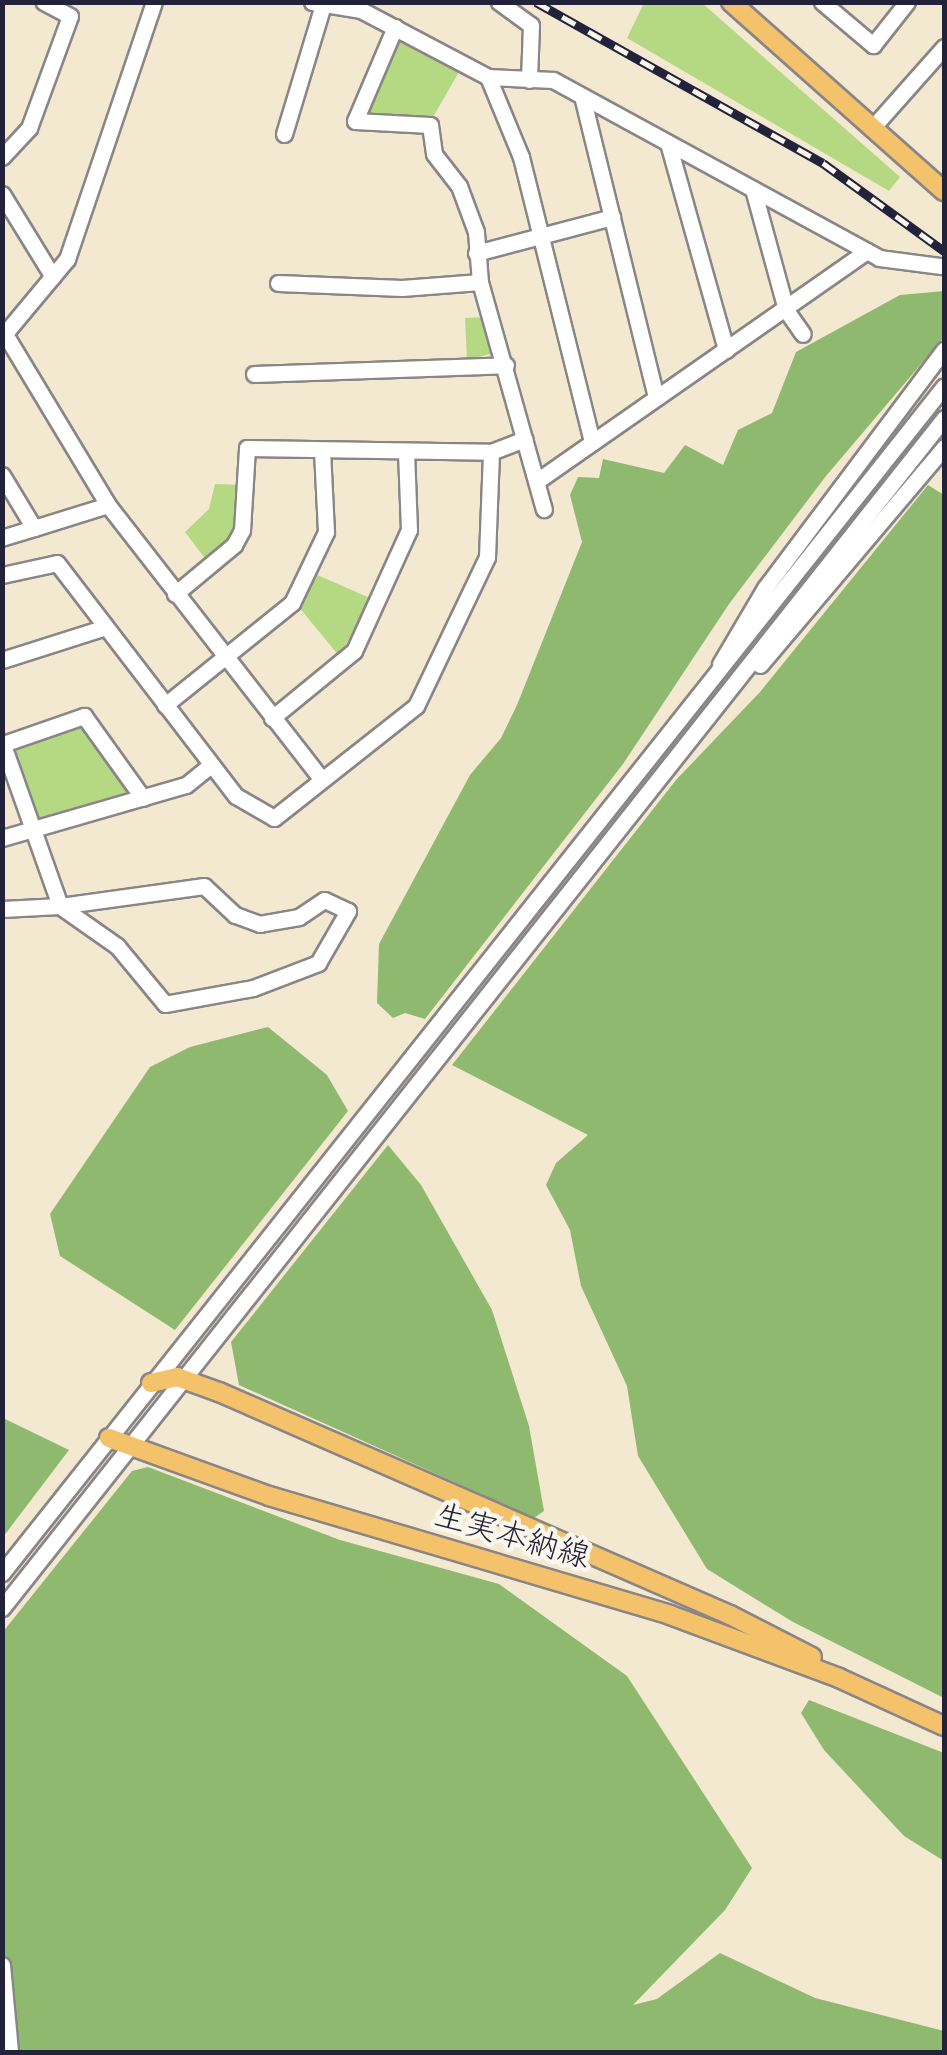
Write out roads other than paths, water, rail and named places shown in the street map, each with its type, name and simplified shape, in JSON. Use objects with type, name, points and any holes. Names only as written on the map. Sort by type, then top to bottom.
[{"type":"main road","points":[[731,2],[944,191]]},
{"type":"main road","points":[[150,1384],[186,1379]]},
{"type":"main road","name":"生実本納線","points":[[186,1379],[730,1615],[896,1704]]},
{"type":"main road","name":"生実本納線","points":[[109,1438],[130,1450],[670,1614],[944,1726]]},
{"type":"street","points":[[2,157],[29,128],[70,16],[44,2]]},
{"type":"street","points":[[154,2],[67,260],[4,336],[108,505],[321,779]]},
{"type":"street","points":[[822,2],[873,46],[900,5]]},
{"type":"street","points":[[284,134],[318,4],[361,10],[488,77],[553,80],[866,251],[941,266]]},
{"type":"street","points":[[497,6],[531,25],[529,80]]},
{"type":"street","points":[[395,26],[355,121],[430,125],[434,154],[459,186],[470,216],[480,282],[544,509]]},
{"type":"street","points":[[873,127],[944,47]]},
{"type":"street","points":[[488,77],[521,157],[592,442]]},
{"type":"street","points":[[582,96],[656,397]]},
{"type":"street","points":[[668,143],[726,350]]},
{"type":"street","points":[[753,189],[786,310],[803,334]]},
{"type":"street","points":[[2,194],[53,277]]},
{"type":"street","points":[[476,253],[612,217]]},
{"type":"street","points":[[537,481],[866,251]]},
{"type":"street","points":[[278,283],[402,288],[480,282]]},
{"type":"street","points":[[712,682],[731,636],[944,350]]},
{"type":"street","points":[[254,374],[346,376],[506,365]]},
{"type":"street","points":[[2,1608],[335,1189],[442,1037],[944,386]]},
{"type":"street","points":[[2,1573],[150,1384],[725,694],[944,418]]},
{"type":"street","points":[[175,594],[234,545],[242,530],[247,448],[491,452],[525,440]]},
{"type":"street","points":[[725,694],[810,612],[944,447]]},
{"type":"street","points":[[165,706],[292,603],[326,532],[322,450]]},
{"type":"street","points":[[272,718],[354,651],[408,530],[406,451]]},
{"type":"street","points":[[2,575],[57,563],[103,628],[236,796],[274,818],[416,706],[487,557],[491,452]]},
{"type":"street","points":[[2,475],[34,528]]},
{"type":"street","points":[[2,538],[108,505]]},
{"type":"street","points":[[2,660],[103,628]]},
{"type":"street","points":[[2,909],[60,906],[204,886],[235,915],[260,924],[299,917],[324,900],[348,911],[318,962],[253,988],[164,1004],[117,946],[60,906],[3,743],[84,716],[143,798]]},
{"type":"street","points":[[2,838],[186,784],[211,765]]},
{"type":"street","points":[[2,1965],[10,2052]]},
{"type":"railway","points":[[536,2],[823,163],[944,251]]}]
